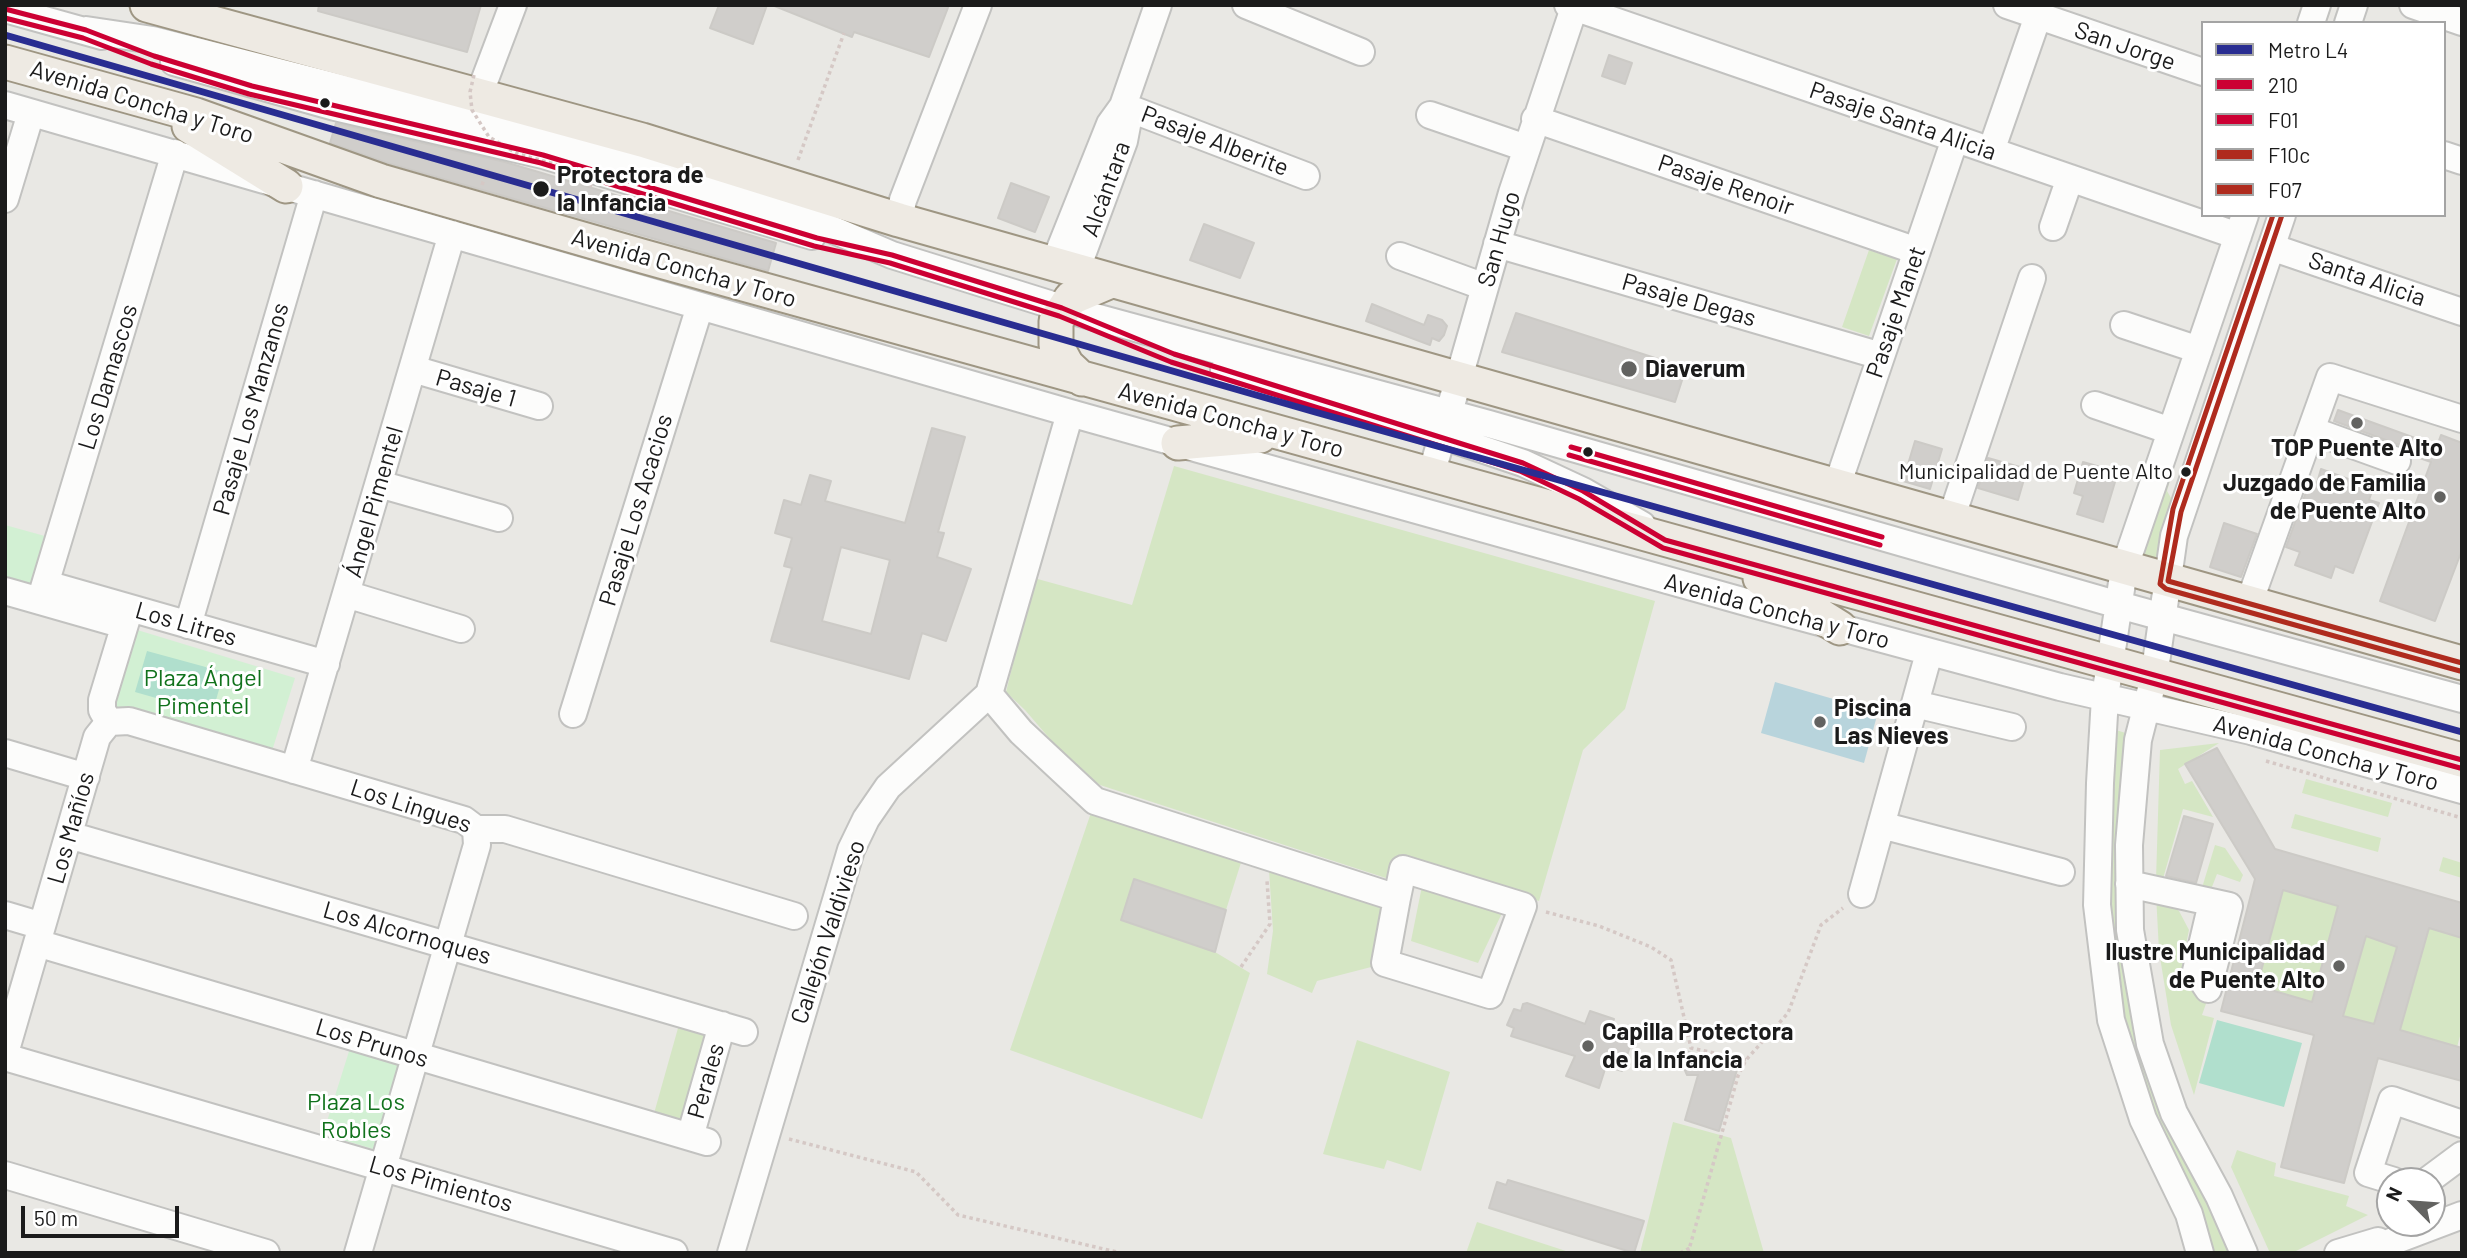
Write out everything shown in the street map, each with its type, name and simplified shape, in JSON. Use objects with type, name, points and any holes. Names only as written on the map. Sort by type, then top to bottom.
[{"type":"main road","points":[[147,5],[476,85],[890,218],[2462,663]]},
{"type":"main road","name":"Avenida Concha y Toro","points":[[5,62],[148,101],[418,192],[2110,664],[2151,691],[2462,760]]},
{"type":"main road","points":[[148,101],[300,190]]},
{"type":"main road","points":[[1082,379],[1067,365],[1056,345],[1054,334],[1062,308],[1083,291],[1111,281]]},
{"type":"main road","points":[[1178,443],[1283,434]]},
{"type":"main road","points":[[1728,558],[1840,628]]},
{"type":"street","points":[[476,85],[513,5]]},
{"type":"street","points":[[890,218],[887,193],[963,5]]},
{"type":"street","points":[[890,218],[908,188],[978,5]]},
{"type":"street","name":"Alcántara","points":[[1065,268],[1124,141],[1128,120],[1124,106],[1158,5]]},
{"type":"street","points":[[1246,5],[1361,52]]},
{"type":"street","name":"San Jorge","points":[[2007,5],[2201,71]]},
{"type":"street","points":[[2413,5],[2462,22]]},
{"type":"street","name":"San Hugo","points":[[1431,475],[1497,244],[1572,6]]},
{"type":"street","name":"Pasaje Santa Alicia","points":[[1572,6],[2070,178],[2201,215]]},
{"type":"street","points":[[5,9],[86,30],[153,40],[369,95],[596,145],[749,194],[892,255],[1062,308],[1174,354],[1989,569],[2462,699]]},
{"type":"street","points":[[1991,151],[2038,16]]},
{"type":"street","name":"Pasaje Alberite","points":[[1124,106],[1306,176]]},
{"type":"street","points":[[5,199],[18,109]]},
{"type":"street","name":"Avenida Concha y Toro","points":[[18,109],[1070,413],[1929,653],[2105,697],[2151,691],[2250,731],[2462,790]]},
{"type":"street","points":[[1430,115],[1526,148]]},
{"type":"street","name":"Pasaje Renoir","points":[[1535,119],[1917,251]]},
{"type":"street","name":"Pasaje Manet","points":[[1838,486],[1955,139]]},
{"type":"street","name":"Los Damascos","points":[[43,592],[175,153]]},
{"type":"street","points":[[2053,227],[2070,178]]},
{"type":"street","name":"Pasaje Los Manzanos","points":[[188,625],[300,190]]},
{"type":"street","name":"Pasaje Santa Alicia","points":[[2209,217],[2241,226]]},
{"type":"street","points":[[2244,1253],[2219,1196],[2185,1136],[2157,1067],[2136,976],[2129,884],[2133,785],[2164,618],[2178,524],[2281,217]]},
{"type":"street","points":[[2200,1253],[2189,1214],[2143,1119],[2111,1020],[2097,905],[2099,783],[2105,697],[2124,569],[2241,226]]},
{"type":"street","name":"Ángel Pimentel","points":[[295,770],[452,234]]},
{"type":"street","name":"Pasaje Degas","points":[[1497,244],[1881,356]]},
{"type":"street","name":"Santa Alicia","points":[[2272,247],[2462,312]]},
{"type":"street","points":[[1400,256],[1485,287]]},
{"type":"street","points":[[1951,519],[2032,278]]},
{"type":"street","name":"Pasaje Los Acacios","points":[[573,714],[700,306]]},
{"type":"street","points":[[2124,325],[2199,351]]},
{"type":"street","name":"Pasaje 1","points":[[412,369],[540,406]]},
{"type":"street","points":[[2249,603],[2330,377],[2462,419]]},
{"type":"street","points":[[2095,405],[2174,422],[2211,424]]},
{"type":"street","points":[[1070,413],[989,694],[1021,732],[1095,802],[1397,898]]},
{"type":"street","points":[[1446,424],[1594,497],[1665,540]]},
{"type":"street","points":[[2311,430],[2398,461]]},
{"type":"street","points":[[379,484],[499,518]]},
{"type":"street","points":[[1870,496],[1989,569]]},
{"type":"street","name":"Los Litres","points":[[5,591],[43,592],[127,617],[188,625],[326,664]]},
{"type":"street","points":[[346,594],[461,629]]},
{"type":"street","points":[[109,722],[102,710],[102,700],[127,617]]},
{"type":"street","points":[[1863,894],[1929,653]]},
{"type":"street","name":"Callejón Valdivieso","points":[[731,1253],[851,850],[866,819],[888,787],[989,694]]},
{"type":"street","points":[[1915,704],[2012,727]]},
{"type":"street","name":"Los Lingues","points":[[109,722],[122,719],[464,820],[476,830],[505,829],[794,916]]},
{"type":"street","name":"Los Mañíos","points":[[5,1055],[100,731],[109,722]]},
{"type":"street","points":[[5,753],[86,777]]},
{"type":"street","points":[[1881,825],[2061,872]]},
{"type":"street","points":[[358,1253],[477,845],[476,830]]},
{"type":"street","name":"Los Alcornoques","points":[[69,835],[733,1028]]},
{"type":"street","points":[[1403,869],[1524,906],[1490,995],[1385,963],[1397,898],[1403,869]]},
{"type":"street","points":[[2129,884],[2212,903]]},
{"type":"street","name":"Los Prunos","points":[[5,915],[40,935],[415,1056],[699,1140]]},
{"type":"street","name":"Perales","points":[[699,1140],[733,1028]]},
{"type":"street","name":"Los Pimientos","points":[[5,1055],[660,1251]]},
{"type":"street","points":[[2376,1175],[2368,1173],[2392,1100],[2462,1124]]},
{"type":"street","points":[[2446,1167],[2462,1156]]},
{"type":"street","points":[[5,1175],[266,1253]]},
{"type":"street","points":[[2362,1253],[2462,1215]]},
{"type":"street","points":[[2338,1253],[2362,1244],[2397,1238]]},
{"type":"path","points":[[789,185],[844,33]]},
{"type":"path","points":[[476,85],[470,92],[472,110],[489,137],[518,154],[594,175],[589,190]]},
{"type":"path","points":[[486,176],[489,166]]},
{"type":"path","points":[[1241,967],[1270,924],[1265,855]]},
{"type":"path","points":[[1680,1253],[1689,1250],[1738,1076],[1746,1060],[1788,1013],[1821,925],[1863,894]]},
{"type":"path","points":[[1524,906],[1599,926],[1651,947],[1671,960],[1691,1048],[1746,1060]]},
{"type":"path","points":[[766,1133],[916,1172],[958,1215],[1121,1253]]},
{"type":"green space","points":[[1869,250],[1897,259],[1869,336],[1842,327]]},
{"type":"green space","points":[[2183,435],[2167,491],[2174,503],[2158,569],[2137,563]]},
{"type":"green space","points":[[1174,466],[1655,601],[1625,709],[1583,750],[1539,901],[1396,859],[1392,880],[1100,785],[1069,761],[1006,692],[1034,578],[1132,605]]},
{"type":"green space","points":[[5,525],[52,538],[30,589],[5,582]]},
{"type":"green space","name":"Plaza Ángel Pimentel","points":[[134,629],[295,678],[271,754],[110,705]]},
{"type":"green space","points":[[147,651],[224,672],[212,714],[135,692]]},
{"type":"green space","points":[[2116,730],[2132,735],[2125,943],[2233,1253],[2210,1253],[2151,1115],[2126,1038],[2110,914]]},
{"type":"green space","points":[[2219,743],[2178,769],[2185,784],[2192,781],[2213,817],[2183,809],[2162,882],[2156,880],[2160,750]]},
{"type":"green space","points":[[2306,779],[2392,803],[2388,817],[2302,793]]},
{"type":"green space","points":[[1095,801],[1245,850],[1226,910],[1134,879],[1122,919],[1215,952],[1250,973],[1202,1119],[1010,1050]]},
{"type":"green space","points":[[2295,814],[2381,838],[2378,852],[2291,828]]},
{"type":"green space","points":[[2215,845],[2225,848],[2243,875],[2240,882],[2217,874],[2210,892],[2201,891]]},
{"type":"green space","points":[[2443,857],[2462,863],[2462,878],[2439,871]]},
{"type":"green space","points":[[1269,870],[1386,908],[1375,966],[1317,981],[1312,993],[1267,974],[1273,931]]},
{"type":"green space","points":[[1423,881],[1504,909],[1478,963],[1411,941]]},
{"type":"green space","points":[[2283,890],[2338,906],[2312,1002],[2257,986]]},
{"type":"green space","points":[[2156,894],[2179,911],[2189,930],[2182,964],[2208,998],[2202,1015],[2214,1018],[2194,1095],[2171,1025],[2159,951]]},
{"type":"green space","points":[[2429,928],[2462,938],[2462,1029],[2457,1047],[2400,1030]]},
{"type":"green space","points":[[2366,936],[2397,947],[2374,1024],[2343,1016]]},
{"type":"green space","points":[[2217,1020],[2302,1043],[2284,1107],[2199,1083]]},
{"type":"green space","points":[[680,1021],[711,1030],[683,1125],[653,1117]]},
{"type":"green space","points":[[1357,1040],[1450,1072],[1421,1171],[1387,1160],[1384,1169],[1323,1154]]},
{"type":"green space","name":"Plaza Los Robles","points":[[351,1045],[400,1058],[373,1149],[323,1134]]},
{"type":"green space","points":[[1673,1122],[1731,1138],[1764,1253],[1640,1253]]},
{"type":"green space","points":[[2237,1150],[2276,1163],[2274,1176],[2349,1196],[2346,1206],[2368,1215],[2292,1253],[2270,1253],[2231,1167]]},
{"type":"green space","points":[[1477,1222],[1572,1253],[1466,1253]]},
{"type":"water","name":"Piscina Las Nieves","points":[[1775,682],[1878,712],[1864,763],[1761,733]]},
{"type":"building","points":[[319,5],[481,5],[467,52],[318,11]]},
{"type":"building","points":[[719,5],[767,5],[753,44],[710,28]]},
{"type":"building","points":[[772,5],[949,5],[929,57],[854,32],[852,37]]},
{"type":"building","points":[[1609,55],[1632,63],[1625,84],[1602,76]]},
{"type":"building","points":[[336,123],[505,162],[776,243],[768,271],[387,163],[330,143]]},
{"type":"building","points":[[1011,183],[1049,197],[1035,232],[998,218]]},
{"type":"building","points":[[1204,224],[1254,243],[1240,278],[1190,260]]},
{"type":"building","points":[[1372,304],[1424,325],[1428,315],[1442,320],[1447,326],[1444,335],[1439,341],[1432,338],[1430,345],[1366,321]]},
{"type":"building","points":[[1516,313],[1686,368],[1675,402],[1502,352]]},
{"type":"building","name":"Juzgado de Familia de Puente Alto","points":[[2338,410],[2437,446],[2441,435],[2462,443],[2462,550],[2435,621],[2380,601],[2431,462],[2411,455],[2402,446],[2334,421]]},
{"type":"building","points":[[932,428],[965,437],[938,532],[944,533],[937,557],[971,569],[946,641],[922,633],[909,679],[771,641],[792,568],[784,566],[792,538],[775,533],[784,500],[801,505],[810,475],[831,481],[825,501],[905,523]],"holes":[[[841,547],[890,560],[871,634],[822,621]]]},
{"type":"building","points":[[1915,441],[1942,449],[1930,489],[1903,481]]},
{"type":"building","points":[[1988,458],[2027,469],[2018,500],[1978,488]]},
{"type":"building","points":[[2083,462],[2118,472],[2103,522],[2077,514],[2083,496],[2074,493]]},
{"type":"building","points":[[2321,469],[2373,488],[2369,500],[2379,503],[2353,573],[2335,566],[2331,578],[2295,565],[2300,552],[2286,547],[2310,481],[2317,483]]},
{"type":"building","points":[[2224,523],[2257,534],[2241,577],[2210,567]]},
{"type":"building","name":"Ilustre Municipalidad de Puente Alto","points":[[2217,748],[2275,849],[2462,903],[2462,938],[2429,928],[2400,1030],[2462,1048],[2462,1081],[2378,1058],[2344,1183],[2281,1167],[2314,1035],[2221,1011],[2255,879],[2185,764]],"holes":[[[2283,890],[2338,906],[2312,1002],[2257,986]],[[2366,936],[2397,947],[2374,1024],[2343,1016]]]},
{"type":"building","points":[[2184,816],[2213,824],[2196,883],[2166,876]]},
{"type":"building","points":[[1134,879],[1226,910],[1215,952],[1121,920]]},
{"type":"building","name":"Capilla Protectora de la Infancia","points":[[1527,1003],[1585,1024],[1590,1011],[1614,1019],[1609,1030],[1633,1037],[1622,1071],[1606,1066],[1599,1088],[1566,1076],[1575,1056],[1511,1036],[1514,1028],[1507,1025],[1514,1009],[1521,1011],[1523,1004]]},
{"type":"building","points":[[1684,1050],[1702,1058],[1707,1055],[1739,1063],[1719,1131],[1685,1120],[1698,1075],[1687,1075],[1683,1066]]},
{"type":"building","points":[[1508,1180],[1644,1221],[1634,1253],[1489,1208],[1497,1182],[1506,1185]]},
{"type":"metro line","name":"L4","points":[[5,35],[1315,412],[2462,732]]},
{"type":"transit line","name":"210","points":[[5,9],[86,30],[154,56],[252,86],[543,155],[817,238],[892,255],[1062,308],[1174,354],[1523,463],[1583,491],[1665,540],[2462,760]]},
{"type":"transit line","name":"F01","points":[[5,18],[83,38],[151,64],[249,94],[541,163],[814,246],[890,263],[1059,316],[1171,362],[1520,471],[1579,499],[1663,548],[2460,768]]},
{"type":"transit line","name":"F07","points":[[2272,217],[2173,509],[2160,584],[2166,589],[2460,671]]},
{"type":"transit line","name":"F10c","points":[[2281,217],[2181,512],[2168,581],[2462,663]]},
{"type":"transit line","name":"210","points":[[1571,447],[1882,537]]},
{"type":"transit line","name":"F01","points":[[1569,455],[1880,545]]},
{"type":"place","name":"Protectora de la Infancia","points":[[541,189]]},
{"type":"place","name":"Diaverum","points":[[1629,369]]},
{"type":"place","name":"TOP Puente Alto","points":[[2357,423]]},
{"type":"place","name":"Municipalidad de Puente Alto","points":[[2186,472]]},
{"type":"place","name":"Juzgado de Familia de Puente Alto","points":[[2440,497]]},
{"type":"place","name":"Piscina Las Nieves","points":[[1820,722]]},
{"type":"place","name":"Ilustre Municipalidad de Puente Alto","points":[[2339,966]]},
{"type":"place","name":"Capilla Protectora de la Infancia","points":[[1588,1046]]}]
